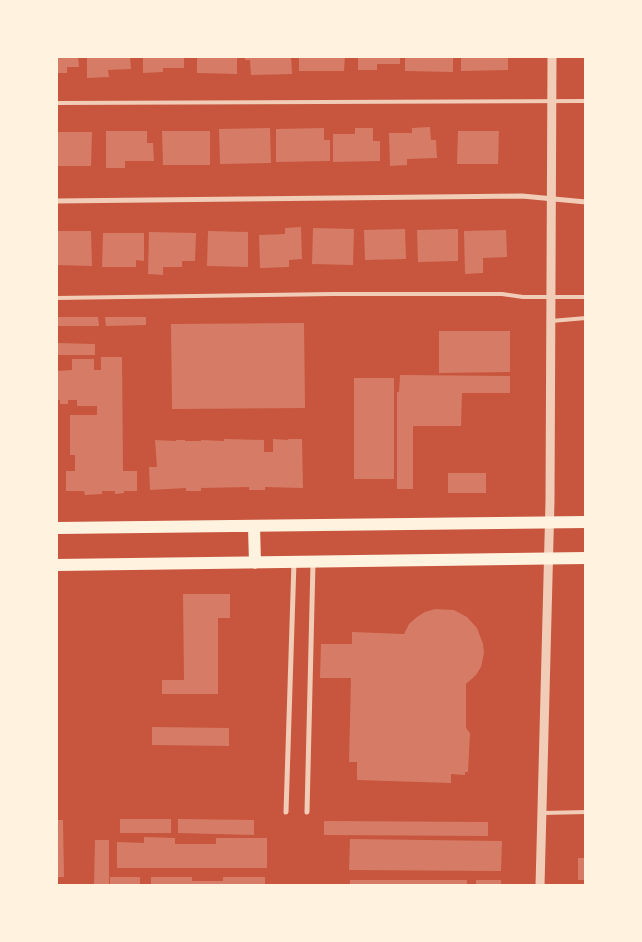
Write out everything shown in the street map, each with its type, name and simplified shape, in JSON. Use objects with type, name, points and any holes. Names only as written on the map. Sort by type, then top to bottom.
[{"type":"main road","points":[[56,528],[586,522]]},
{"type":"main road","points":[[254,526],[255,563]]},
{"type":"main road","points":[[56,565],[586,558]]},
{"type":"street","points":[[540,886],[549,523],[552,56]]},
{"type":"street","points":[[56,201],[512,196],[586,202]]},
{"type":"street","points":[[286,812],[294,562]]},
{"type":"street","points":[[307,812],[312,562]]},
{"type":"lane","points":[[56,103],[586,101]]},
{"type":"lane","points":[[56,298],[333,294],[502,294],[522,297],[586,298]]},
{"type":"lane","points":[[551,321],[586,318]]},
{"type":"lane","points":[[542,813],[586,812]]},
{"type":"building","points":[[56,56],[78,56],[79,67],[67,67],[67,73],[56,73]]},
{"type":"building","points":[[87,56],[130,56],[131,69],[108,70],[109,77],[87,78]]},
{"type":"building","points":[[143,56],[184,56],[184,68],[163,68],[163,72],[143,73]]},
{"type":"building","points":[[197,56],[237,56],[237,74],[197,73]]},
{"type":"building","points":[[245,56],[291,56],[292,74],[251,75],[250,60],[245,60]]},
{"type":"building","points":[[299,56],[345,56],[344,71],[299,71]]},
{"type":"building","points":[[358,56],[400,56],[400,64],[377,64],[377,70],[358,70]]},
{"type":"building","points":[[405,56],[453,56],[453,72],[405,71]]},
{"type":"building","points":[[461,56],[508,56],[508,70],[461,71]]},
{"type":"building","points":[[430,127],[431,140],[436,140],[437,158],[407,159],[407,165],[390,166],[389,133],[412,133],[412,128]]},
{"type":"building","points":[[270,128],[271,163],[220,164],[219,129]]},
{"type":"building","points":[[324,128],[324,140],[330,140],[330,161],[276,162],[276,129]]},
{"type":"building","points":[[355,128],[373,128],[373,141],[380,141],[380,161],[333,162],[333,134],[355,134]]},
{"type":"building","points":[[106,131],[147,131],[147,143],[153,143],[154,161],[125,161],[125,168],[106,168]]},
{"type":"building","points":[[162,131],[210,131],[210,165],[163,165]]},
{"type":"building","points":[[458,131],[499,131],[498,164],[457,164]]},
{"type":"building","points":[[56,132],[92,132],[91,166],[56,166]]},
{"type":"building","points":[[301,227],[302,259],[289,260],[289,267],[260,268],[259,235],[285,234],[285,228]]},
{"type":"building","points":[[313,228],[354,229],[353,265],[312,264]]},
{"type":"building","points":[[405,229],[406,259],[365,260],[364,230]]},
{"type":"building","points":[[458,229],[458,261],[418,262],[417,230]]},
{"type":"building","points":[[506,230],[507,257],[483,258],[483,273],[465,274],[464,231]]},
{"type":"building","points":[[56,231],[91,231],[92,266],[56,265]]},
{"type":"building","points":[[208,231],[248,232],[248,267],[207,266]]},
{"type":"building","points":[[149,232],[196,233],[195,261],[182,261],[182,267],[163,267],[163,275],[148,274]]},
{"type":"building","points":[[103,233],[144,233],[144,261],[136,260],[136,267],[102,267]]},
{"type":"building","points":[[58,317],[98,317],[99,326],[58,326]]},
{"type":"building","points":[[105,317],[146,317],[146,325],[106,326]]},
{"type":"building","points":[[304,323],[305,408],[172,409],[171,324]]},
{"type":"building","points":[[439,331],[510,331],[510,372],[439,373]]},
{"type":"building","points":[[56,343],[95,344],[95,355],[56,355]]},
{"type":"building","points":[[101,357],[122,357],[123,471],[137,471],[137,491],[124,491],[124,493],[115,494],[115,491],[102,491],[102,494],[85,495],[84,491],[66,491],[66,471],[75,471],[75,455],[70,455],[70,415],[97,415],[97,406],[77,406],[77,400],[68,400],[68,404],[60,404],[60,400],[56,400],[56,371],[72,370],[72,359],[94,359],[94,370],[101,370]]},
{"type":"building","points":[[400,375],[510,376],[510,393],[462,393],[461,426],[413,426],[413,489],[397,489],[397,392],[399,392]]},
{"type":"building","points":[[354,378],[394,378],[394,479],[354,479]]},
{"type":"building","points":[[224,439],[264,440],[264,452],[273,452],[273,439],[302,439],[303,488],[265,487],[265,490],[249,490],[249,487],[201,488],[201,491],[186,491],[186,488],[150,490],[149,467],[157,467],[155,440],[224,441]]},
{"type":"building","points":[[448,473],[486,473],[486,493],[448,493]]},
{"type":"building","points":[[183,594],[230,594],[230,618],[218,618],[218,694],[162,694],[162,680],[184,680]]},
{"type":"building","points":[[435,609],[454,610],[467,617],[477,628],[483,644],[484,653],[481,667],[476,675],[466,684],[466,728],[470,733],[468,772],[465,772],[465,775],[451,774],[451,783],[357,780],[357,762],[349,762],[351,678],[320,678],[321,644],[352,644],[352,632],[404,634],[409,624],[417,617]]},
{"type":"building","points":[[152,727],[229,728],[229,746],[152,745]]},
{"type":"building","points":[[120,819],[171,819],[171,833],[120,833]]},
{"type":"building","points":[[178,819],[254,820],[254,835],[178,833]]},
{"type":"building","points":[[56,820],[63,820],[64,877],[56,877]]},
{"type":"building","points":[[324,821],[488,822],[488,836],[324,835]]},
{"type":"building","points":[[144,837],[175,838],[175,844],[216,844],[216,838],[267,838],[267,868],[117,868],[117,842],[144,843]]},
{"type":"building","points":[[350,839],[502,841],[501,871],[349,870]]},
{"type":"building","points":[[95,840],[109,840],[109,886],[94,886]]},
{"type":"building","points":[[578,858],[586,858],[586,880],[578,880]]},
{"type":"building","points":[[110,877],[140,877],[140,886],[110,886]]},
{"type":"building","points":[[151,877],[192,877],[192,881],[223,881],[223,877],[265,877],[265,886],[151,886]]},
{"type":"building","points":[[350,880],[467,880],[467,886],[350,886]]},
{"type":"building","points":[[476,880],[501,880],[501,886],[476,886]]}]
